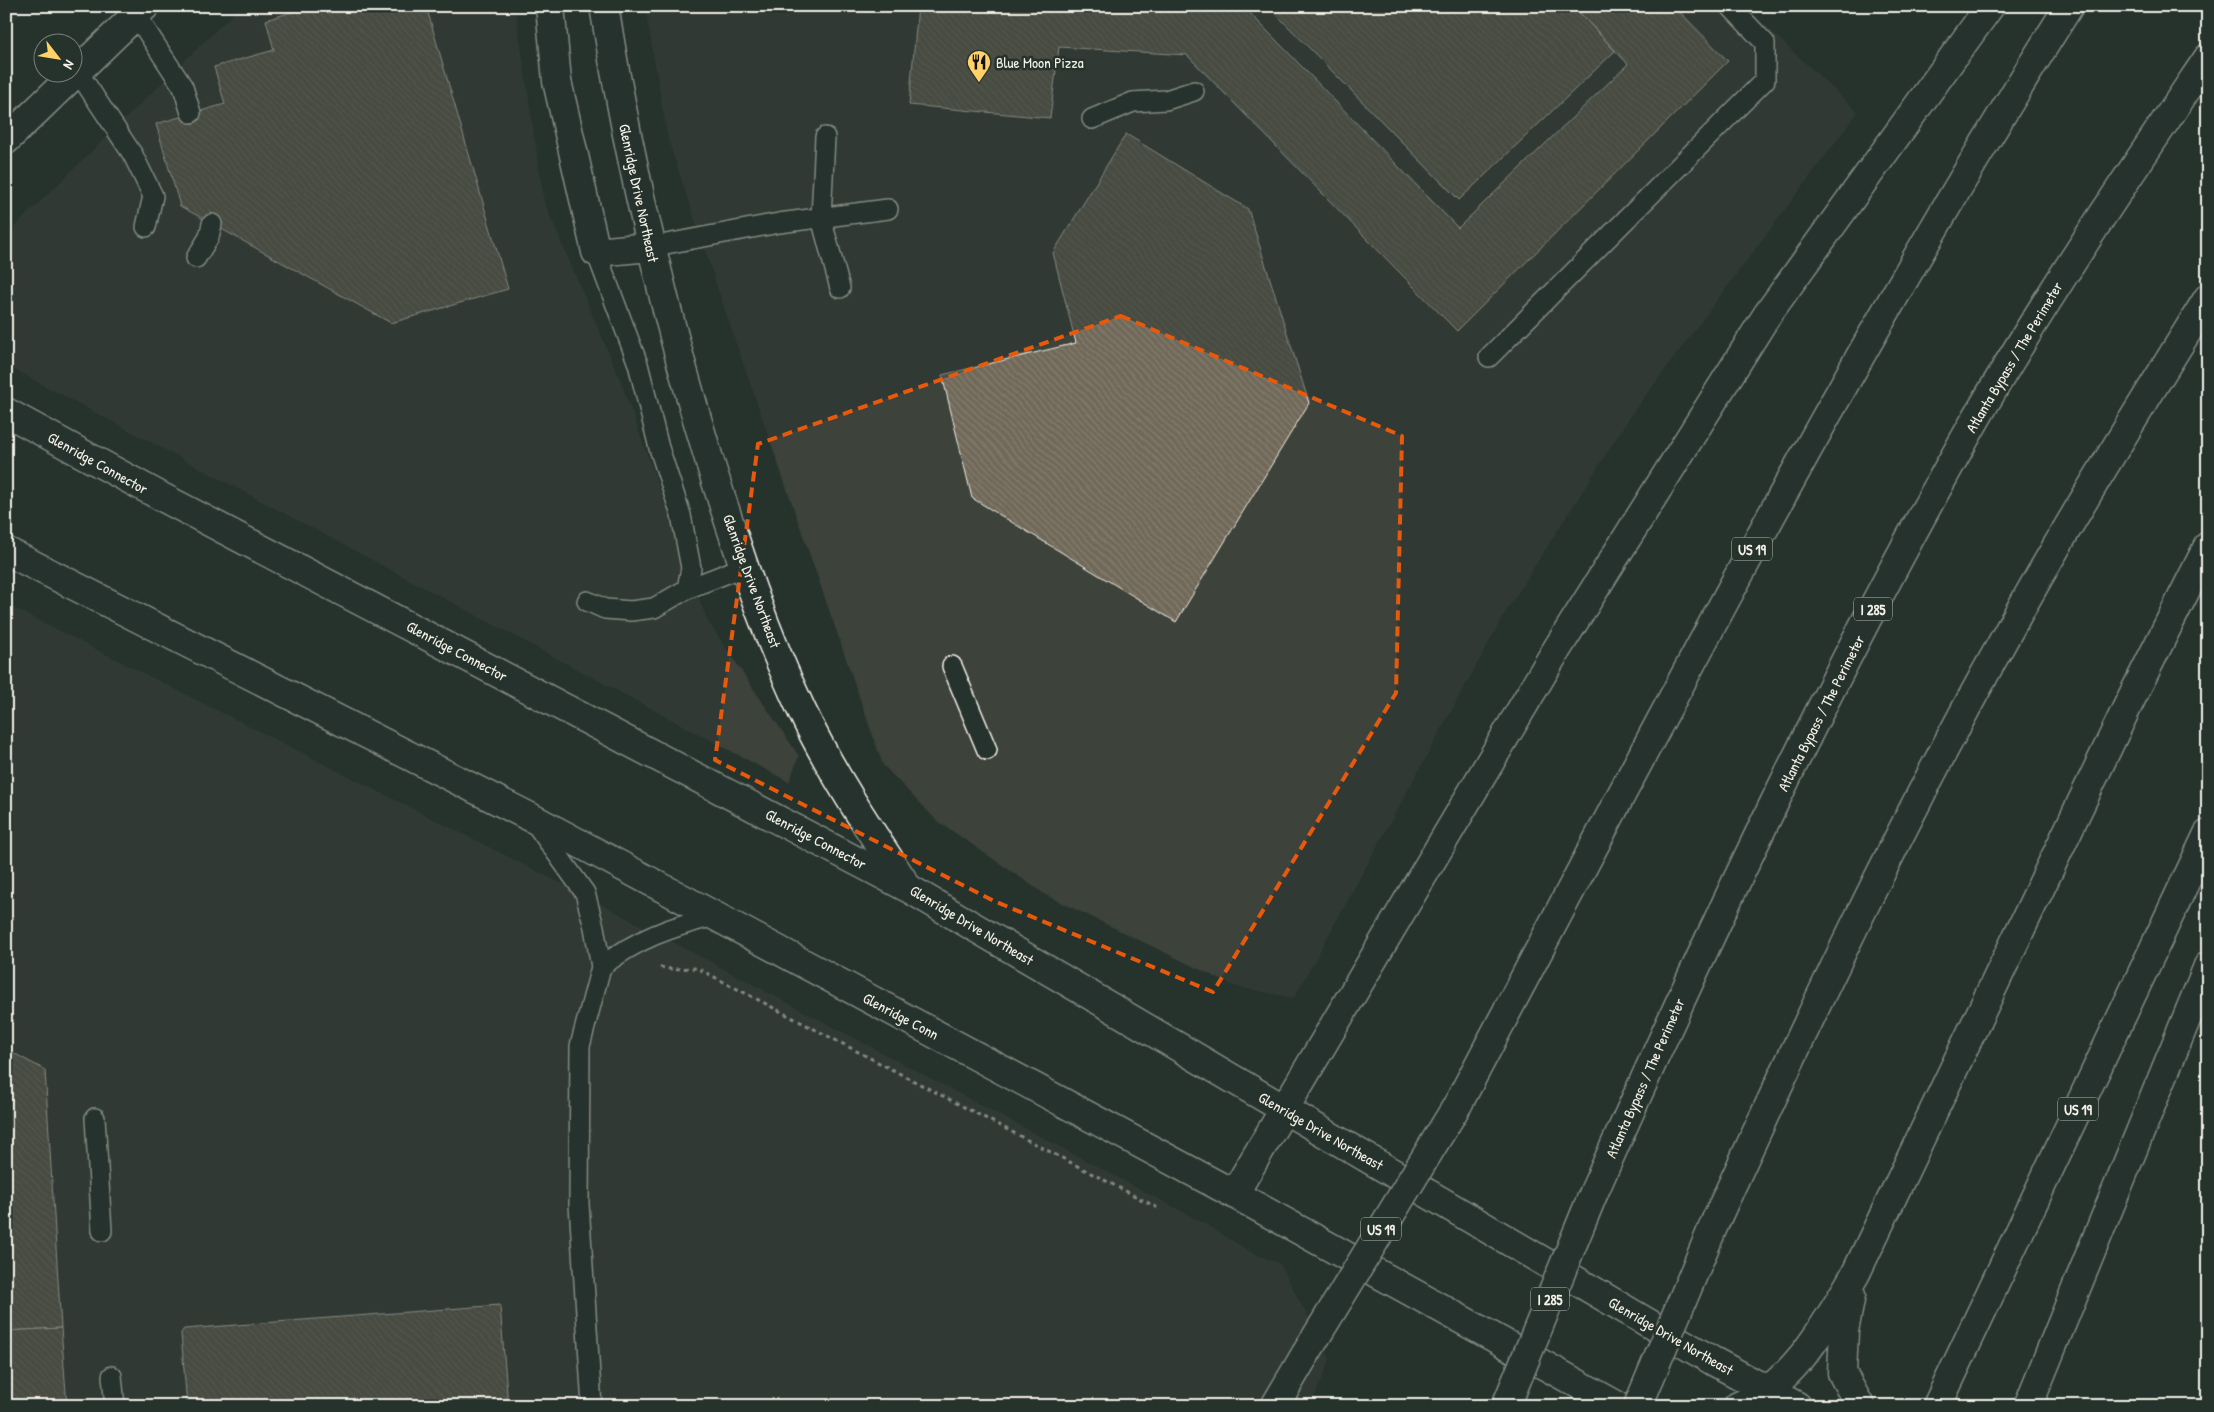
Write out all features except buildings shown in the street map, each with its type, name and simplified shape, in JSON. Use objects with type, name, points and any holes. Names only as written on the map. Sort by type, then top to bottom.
[{"type":"main road","points":[[550,6],[556,81],[596,252],[650,247]]},
{"type":"main road","name":"Glenridge Drive Northeast","points":[[604,6],[617,88],[650,247],[691,402],[743,567],[802,712],[854,807],[908,888],[1713,1361],[1797,1406]]},
{"type":"main road","points":[[1618,1406],[1234,1194],[1557,649],[1767,315],[1990,6]]},
{"type":"main road","name":"US 19","points":[[1275,1406],[1458,1104],[1770,514],[1931,230],[2069,6]]},
{"type":"main road","points":[[82,68],[140,10]]},
{"type":"main road","name":"Atlanta Bypass / The Perimeter","points":[[1506,1406],[1594,1192],[1694,967],[1886,582],[1974,423],[2059,283],[2208,58]]},
{"type":"main road","points":[[6,140],[67,82]]},
{"type":"main road","points":[[1638,1406],[1716,1220],[1814,1008],[1902,830],[2003,640],[2106,464],[2208,298]]},
{"type":"main road","name":"Glenridge Connector","points":[[6,412],[160,496],[908,888]]},
{"type":"main road","points":[[1738,1406],[1751,1401],[1767,1390],[1798,1362],[1822,1331],[1856,1273],[2130,701],[2208,546]]},
{"type":"main road","points":[[6,550],[532,818],[714,916]]},
{"type":"main road","name":"US 19","points":[[1942,1394],[2208,834]]},
{"type":"main road","name":"Glenridge Conn","points":[[714,916],[1234,1194]]},
{"type":"main road","points":[[2028,1406],[2208,966]]},
{"type":"main road","points":[[1856,1273],[1844,1331],[1842,1373],[1860,1406]]},
{"type":"lane","points":[[1489,357],[1765,80],[1765,43],[1730,6]]},
{"type":"lane","points":[[140,10],[183,87],[191,114]]},
{"type":"lane","points":[[82,78],[133,155],[153,196],[146,227]]},
{"type":"lane","points":[[1092,119],[1133,102],[1166,100],[1194,90]]},
{"type":"lane","points":[[825,137],[821,218],[840,288]]},
{"type":"lane","points":[[650,247],[779,223],[888,209]]},
{"type":"lane","points":[[196,258],[209,237],[212,224]]},
{"type":"lane","points":[[596,252],[638,364],[659,448],[681,515],[692,568],[687,588]]},
{"type":"lane","points":[[587,601],[605,609],[631,611],[654,608],[687,588],[743,567]]},
{"type":"lane","points":[[952,666],[987,750]]},
{"type":"lane","points":[[532,818],[585,893],[594,927],[601,967],[580,1046],[579,1204],[592,1406]]},
{"type":"lane","points":[[601,967],[622,950],[672,926],[714,916]]},
{"type":"lane","points":[[95,1118],[102,1231]]},
{"type":"lane","points":[[112,1376],[115,1406]]},
{"type":"path","points":[[622,950],[649,965],[670,969],[698,968],[1158,1208]]},
{"type":"highlighted area","points":[[1121,316],[1402,436],[1396,693],[1213,992],[994,901],[715,760],[758,444]]},
{"type":"shaded area","points":[[6,6],[29,6],[6,27]]},
{"type":"shaded area","points":[[241,6],[515,6],[544,202],[619,377],[707,620],[799,756],[789,782],[6,365],[6,235]]},
{"type":"shaded area","points":[[645,6],[1744,6],[1858,112],[1631,415],[1505,613],[1294,998],[1234,986],[1046,895],[936,820],[883,765],[732,331],[668,139]]},
{"type":"shaded area","points":[[6,604],[580,893],[1198,1220],[1251,1252],[1280,1264],[1330,1359],[1311,1406],[6,1406]]},
{"type":"place","name":"Blue Moon Pizza","points":[[979,83]]}]
